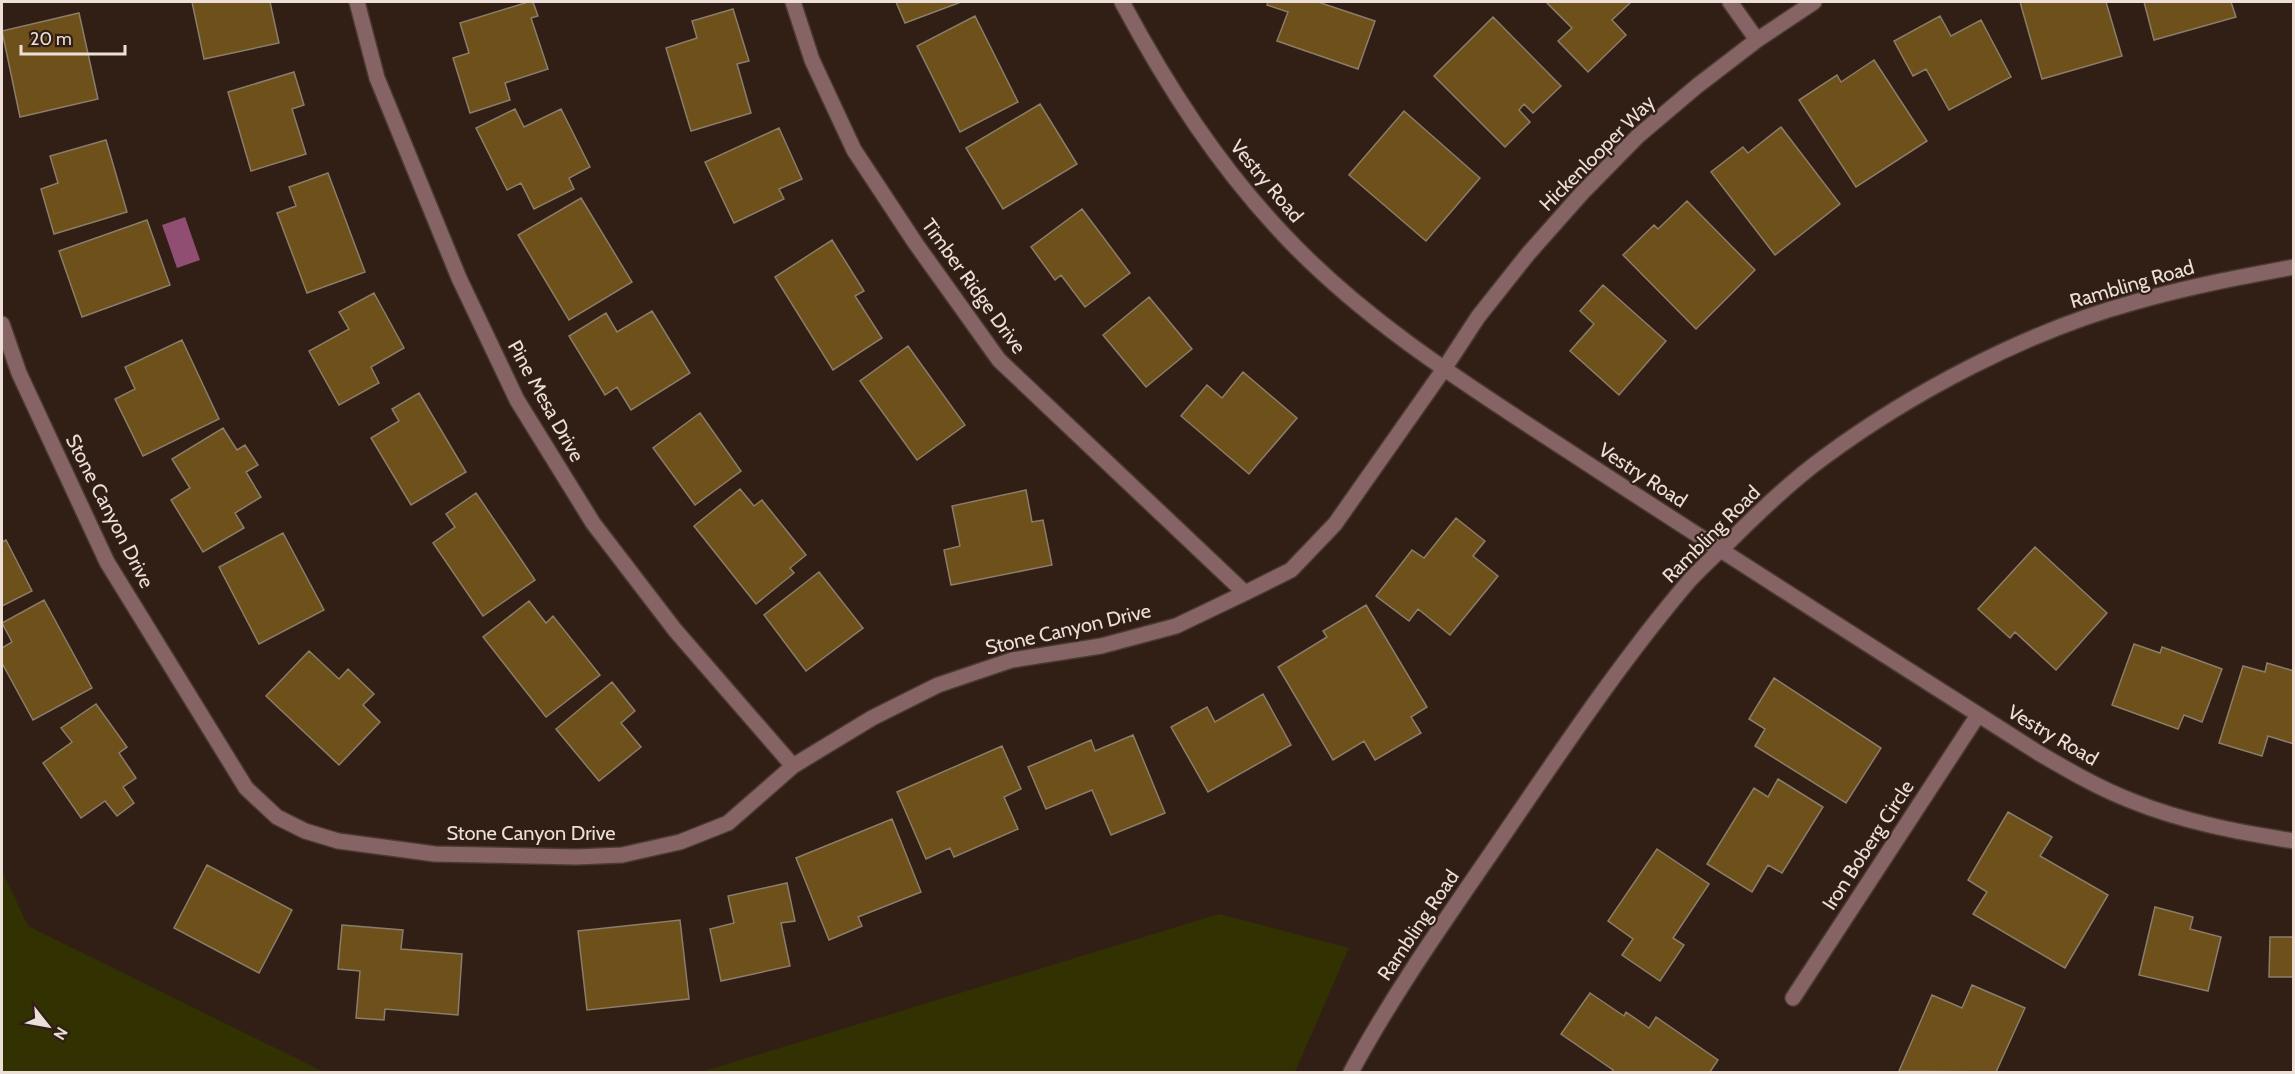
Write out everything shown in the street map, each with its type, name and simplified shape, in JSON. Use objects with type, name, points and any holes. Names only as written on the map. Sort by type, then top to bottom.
[{"type":"street","name":"Pine Mesa Drive","points":[[357,2],[377,78],[459,278],[517,400],[593,523],[675,630],[793,766]]},
{"type":"street","name":"Timber Ridge Drive","points":[[793,2],[812,60],[854,150],[916,244],[999,360],[1245,593]]},
{"type":"street","name":"Vestry Road","points":[[1122,2],[1155,63],[1189,118],[1238,184],[1283,235],[1332,282],[1387,328],[1444,369],[1720,550],[1978,715],[2083,779],[2131,801],[2182,819],[2238,832],[2294,841]]},
{"type":"street","points":[[1730,2],[1757,40]]},
{"type":"street","name":"Hickenlooper Way","points":[[1444,369],[1478,317],[1528,254],[1638,135],[1757,40],[1814,2]]},
{"type":"street","name":"Rambling Road","points":[[1351,1072],[1385,1010],[1589,710],[1692,579],[1764,508],[1822,459],[1884,417],[1948,380],[2017,345],[2081,319],[2134,302],[2221,281],[2294,267]]},
{"type":"street","name":"Stone Canyon Drive","points":[[2,324],[19,373],[107,562],[246,788],[277,817],[304,831],[338,841],[435,854],[576,857],[622,855],[680,842],[728,823],[793,766],[872,718],[938,685],[1012,660],[1101,646],[1176,626],[1245,593],[1291,570],[1335,524],[1444,369]]},
{"type":"street","name":"Iron Boberg Circle","points":[[1793,998],[1978,715]]},
{"type":"shaded area","points":[[185,217],[200,260],[177,268],[162,225]]},
{"type":"shaded area","points":[[2,871],[28,926],[324,1072],[2,1072]]},
{"type":"shaded area","points":[[1219,914],[1349,948],[1295,1072],[701,1072]]},
{"type":"building","points":[[192,2],[270,2],[279,43],[204,59]]},
{"type":"building","points":[[533,2],[538,16],[531,18],[548,69],[505,83],[510,100],[470,113],[453,58],[469,53],[460,23]]},
{"type":"building","points":[[896,2],[961,2],[905,23]]},
{"type":"building","points":[[1268,2],[1318,2],[1375,21],[1358,69],[1277,41],[1288,12],[1267,5]]},
{"type":"building","points":[[1546,2],[1631,2],[1612,20],[1626,35],[1588,72],[1558,41],[1572,28]]},
{"type":"building","points":[[2020,2],[2106,2],[2122,56],[2042,79]]},
{"type":"building","points":[[2144,2],[2231,2],[2236,17],[2154,40]]},
{"type":"building","points":[[733,9],[749,61],[737,64],[751,113],[691,131],[666,48],[697,38],[692,21]]},
{"type":"building","points":[[79,13],[98,99],[20,117],[2,31]]},
{"type":"building","points":[[975,16],[1018,102],[960,132],[917,46]]},
{"type":"building","points":[[1940,16],[1951,36],[1981,20],[2011,77],[1949,110],[1926,69],[1913,76],[1894,41]]},
{"type":"building","points":[[1493,17],[1561,86],[1533,113],[1524,104],[1519,110],[1530,122],[1505,147],[1434,76]]},
{"type":"building","points":[[1874,60],[1927,141],[1856,187],[1799,100],[1837,75],[1841,82]]},
{"type":"building","points":[[294,72],[304,105],[292,109],[306,154],[251,171],[228,92]]},
{"type":"building","points":[[1040,104],[1077,164],[1003,209],[966,148]]},
{"type":"building","points":[[515,109],[524,127],[561,109],[590,167],[569,178],[574,189],[534,209],[521,183],[507,190],[476,128]]},
{"type":"building","points":[[1404,111],[1480,178],[1426,241],[1349,175]]},
{"type":"building","points":[[1781,127],[1840,204],[1775,255],[1711,172],[1743,147],[1748,153]]},
{"type":"building","points":[[779,128],[802,179],[779,189],[784,199],[734,223],[705,162]]},
{"type":"building","points":[[106,140],[127,212],[54,234],[41,189],[58,183],[50,156]]},
{"type":"building","points":[[328,173],[365,272],[307,293],[277,213],[296,206],[289,187]]},
{"type":"building","points":[[581,198],[632,282],[569,320],[518,235]]},
{"type":"building","points":[[1687,201],[1755,270],[1696,329],[1623,255],[1654,225],[1658,229]]},
{"type":"building","points":[[1082,209],[1130,273],[1085,307],[1061,275],[1055,280],[1031,247]]},
{"type":"building","points":[[147,220],[170,285],[82,317],[59,251]]},
{"type":"building","points":[[832,240],[864,291],[855,296],[882,338],[833,370],[775,277]]},
{"type":"building","points":[[1603,285],[1666,341],[1619,395],[1570,351],[1594,324],[1580,311]]},
{"type":"building","points":[[374,293],[404,348],[371,367],[379,383],[339,405],[309,351],[349,329],[339,312]]},
{"type":"building","points":[[1149,297],[1192,349],[1146,387],[1103,335]]},
{"type":"building","points":[[652,311],[690,373],[631,410],[617,387],[605,395],[569,336],[606,313],[617,332]]},
{"type":"building","points":[[182,340],[219,419],[143,456],[115,399],[135,389],[125,367]]},
{"type":"building","points":[[908,346],[965,425],[917,460],[860,381]]},
{"type":"building","points":[[1243,372],[1297,418],[1249,474],[1181,416],[1207,385],[1222,398]]},
{"type":"building","points":[[419,393],[466,472],[411,505],[371,438],[399,421],[392,409]]},
{"type":"building","points":[[700,413],[741,471],[695,505],[653,448]]},
{"type":"building","points":[[223,428],[237,450],[245,445],[258,465],[246,472],[261,497],[235,513],[244,528],[203,552],[171,500],[190,488],[172,459]]},
{"type":"building","points":[[740,489],[754,506],[762,500],[806,555],[790,568],[794,573],[756,604],[694,526]]},
{"type":"building","points":[[1026,490],[1032,522],[1043,520],[1052,565],[951,585],[944,550],[960,546],[952,506]]},
{"type":"building","points":[[476,493],[535,580],[483,616],[433,543],[455,527],[446,514]]},
{"type":"building","points":[[1456,518],[1485,541],[1473,556],[1498,576],[1450,635],[1418,609],[1409,621],[1376,596],[1412,550],[1424,558]]},
{"type":"building","points":[[283,533],[324,610],[259,644],[219,567]]},
{"type":"building","points":[[6,540],[32,591],[2,606],[2,542]]},
{"type":"building","points":[[2035,547],[2107,613],[2056,670],[2015,632],[2010,638],[1978,609]]},
{"type":"building","points":[[819,572],[863,628],[806,671],[764,615]]},
{"type":"building","points":[[44,600],[92,688],[33,720],[2,663],[2,648],[12,642],[2,623]]},
{"type":"building","points":[[529,601],[546,623],[553,616],[600,675],[546,717],[483,637]]},
{"type":"building","points":[[1366,605],[1427,707],[1411,717],[1421,733],[1375,760],[1364,741],[1333,760],[1278,667],[1327,637],[1323,631]]},
{"type":"building","points":[[2134,644],[2160,653],[2162,647],[2222,669],[2202,722],[2184,715],[2178,729],[2112,705]]},
{"type":"building","points":[[309,651],[339,679],[348,669],[374,694],[363,705],[380,722],[339,765],[266,696]]},
{"type":"building","points":[[2267,663],[2294,671],[2294,744],[2268,736],[2262,756],[2219,743],[2243,666],[2265,672]]},
{"type":"building","points":[[1774,678],[1881,748],[1846,803],[1755,746],[1765,729],[1749,719]]},
{"type":"building","points":[[612,682],[635,711],[621,723],[641,747],[599,781],[556,729]]},
{"type":"building","points":[[1263,694],[1291,745],[1208,792],[1171,727],[1207,707],[1215,722]]},
{"type":"building","points":[[96,704],[127,747],[119,753],[136,778],[123,787],[134,803],[117,816],[105,801],[81,818],[43,763],[72,742],[61,728]]},
{"type":"building","points":[[1133,735],[1165,813],[1111,835],[1092,790],[1046,809],[1028,767],[1091,740],[1095,751]]},
{"type":"building","points":[[1002,746],[1021,789],[1004,797],[1018,829],[954,857],[950,848],[926,859],[897,792]]},
{"type":"building","points":[[1778,779],[1823,807],[1782,873],[1768,865],[1752,892],[1707,864],[1754,788],[1768,797]]},
{"type":"building","points":[[2008,812],[2052,837],[2040,856],[2108,895],[2065,968],[1973,914],[1987,892],[1968,880]]},
{"type":"building","points":[[892,819],[921,892],[858,917],[862,926],[829,940],[796,858]]},
{"type":"building","points":[[1657,849],[1709,884],[1673,938],[1684,945],[1660,981],[1622,955],[1633,939],[1608,921]]},
{"type":"building","points":[[207,865],[292,910],[259,973],[174,928]]},
{"type":"building","points":[[787,883],[795,921],[781,923],[790,966],[721,981],[710,929],[734,923],[728,896]]},
{"type":"building","points":[[2155,907],[2193,917],[2190,929],[2221,937],[2208,991],[2139,975]]},
{"type":"building","points":[[680,920],[689,999],[587,1010],[578,931]]},
{"type":"building","points":[[342,925],[403,930],[401,949],[462,954],[458,1015],[385,1009],[384,1020],[356,1018],[360,971],[338,969]]},
{"type":"building","points":[[2270,937],[2294,937],[2294,977],[2269,977]]},
{"type":"building","points":[[1972,985],[2025,1008],[1996,1072],[1899,1071],[1932,995],[1962,1008]]},
{"type":"building","points":[[1590,993],[1624,1016],[1626,1012],[1649,1028],[1656,1017],[1718,1060],[1710,1072],[1612,1072],[1613,1070],[1561,1034]]}]
